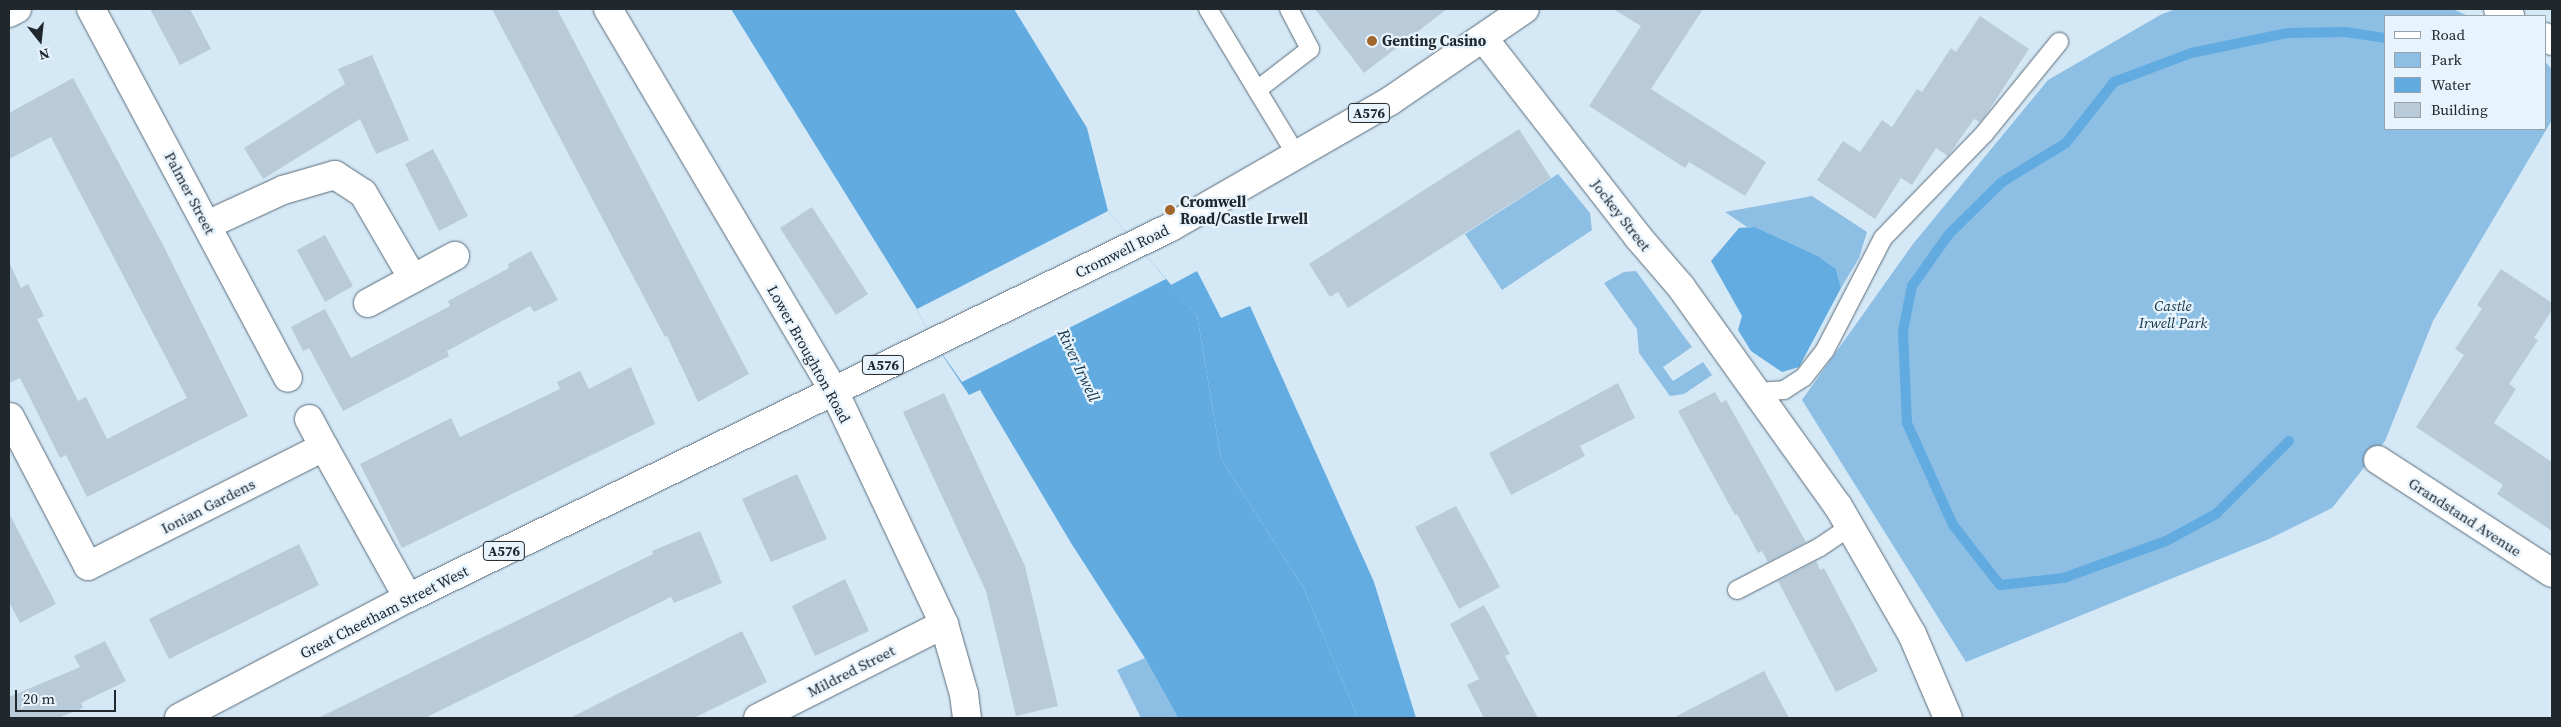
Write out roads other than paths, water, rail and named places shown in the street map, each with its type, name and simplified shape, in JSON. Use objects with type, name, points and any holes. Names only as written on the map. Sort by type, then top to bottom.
[{"type":"main road","points":[[9,13],[17,9]]},
{"type":"main road","name":"Palmer Street","points":[[91,9],[288,378]]},
{"type":"main road","name":"Lower Broughton Road","points":[[608,9],[833,390],[944,624],[964,694],[967,718]]},
{"type":"main road","name":"Cromwell Road","points":[[833,390],[1136,244],[1297,156],[1484,39],[1525,9]]},
{"type":"main road","name":"Jockey Street","points":[[1484,39],[1638,237],[1681,287],[1851,526],[1912,634],[1948,718]]},
{"type":"main road","points":[[207,225],[283,190],[335,175],[363,193],[413,279]]},
{"type":"main road","points":[[368,303],[455,256]]},
{"type":"main road","name":"Great Cheetham Street West","points":[[179,718],[408,598],[833,390]]},
{"type":"main road","name":"Ionian Gardens","points":[[10,417],[88,566],[324,448]]},
{"type":"main road","points":[[309,419],[408,598]]},
{"type":"main road","name":"Grandstand Avenue","points":[[2378,460],[2552,573]]},
{"type":"main road","name":"Mildred Street","points":[[758,718],[944,624]]},
{"type":"lane","points":[[1208,9],[1297,156]]},
{"type":"lane","points":[[1257,90],[1310,49],[1289,9]]},
{"type":"lane","points":[[1757,392],[1784,390],[1804,376],[1824,350],[1883,238],[1984,134],[2059,42]]},
{"type":"lane","points":[[1737,590],[1820,548],[1851,526]]},
{"type":"water","name":"River Irwell","points":[[731,9],[1014,9],[1087,128],[1108,211],[1197,315],[1221,459],[1303,587],[1358,718],[1178,718],[1145,658],[1071,543],[980,390],[969,395],[933,341],[917,309]]},
{"type":"waterway","points":[[2289,441],[2216,514],[2166,541],[2063,578],[2000,585],[1953,525],[1907,423],[1903,331],[1912,286],[1949,234],[2002,182],[2066,143],[2114,82],[2191,53],[2288,33],[2345,32],[2384,38]]},
{"type":"place","name":"Genting Casino","points":[[1372,41]]},
{"type":"place","name":"Cromwell Road/Castle Irwell","points":[[1170,210]]},
{"type":"park label","name":"Castle Irwell Park","points":[[2173,314]]}]
